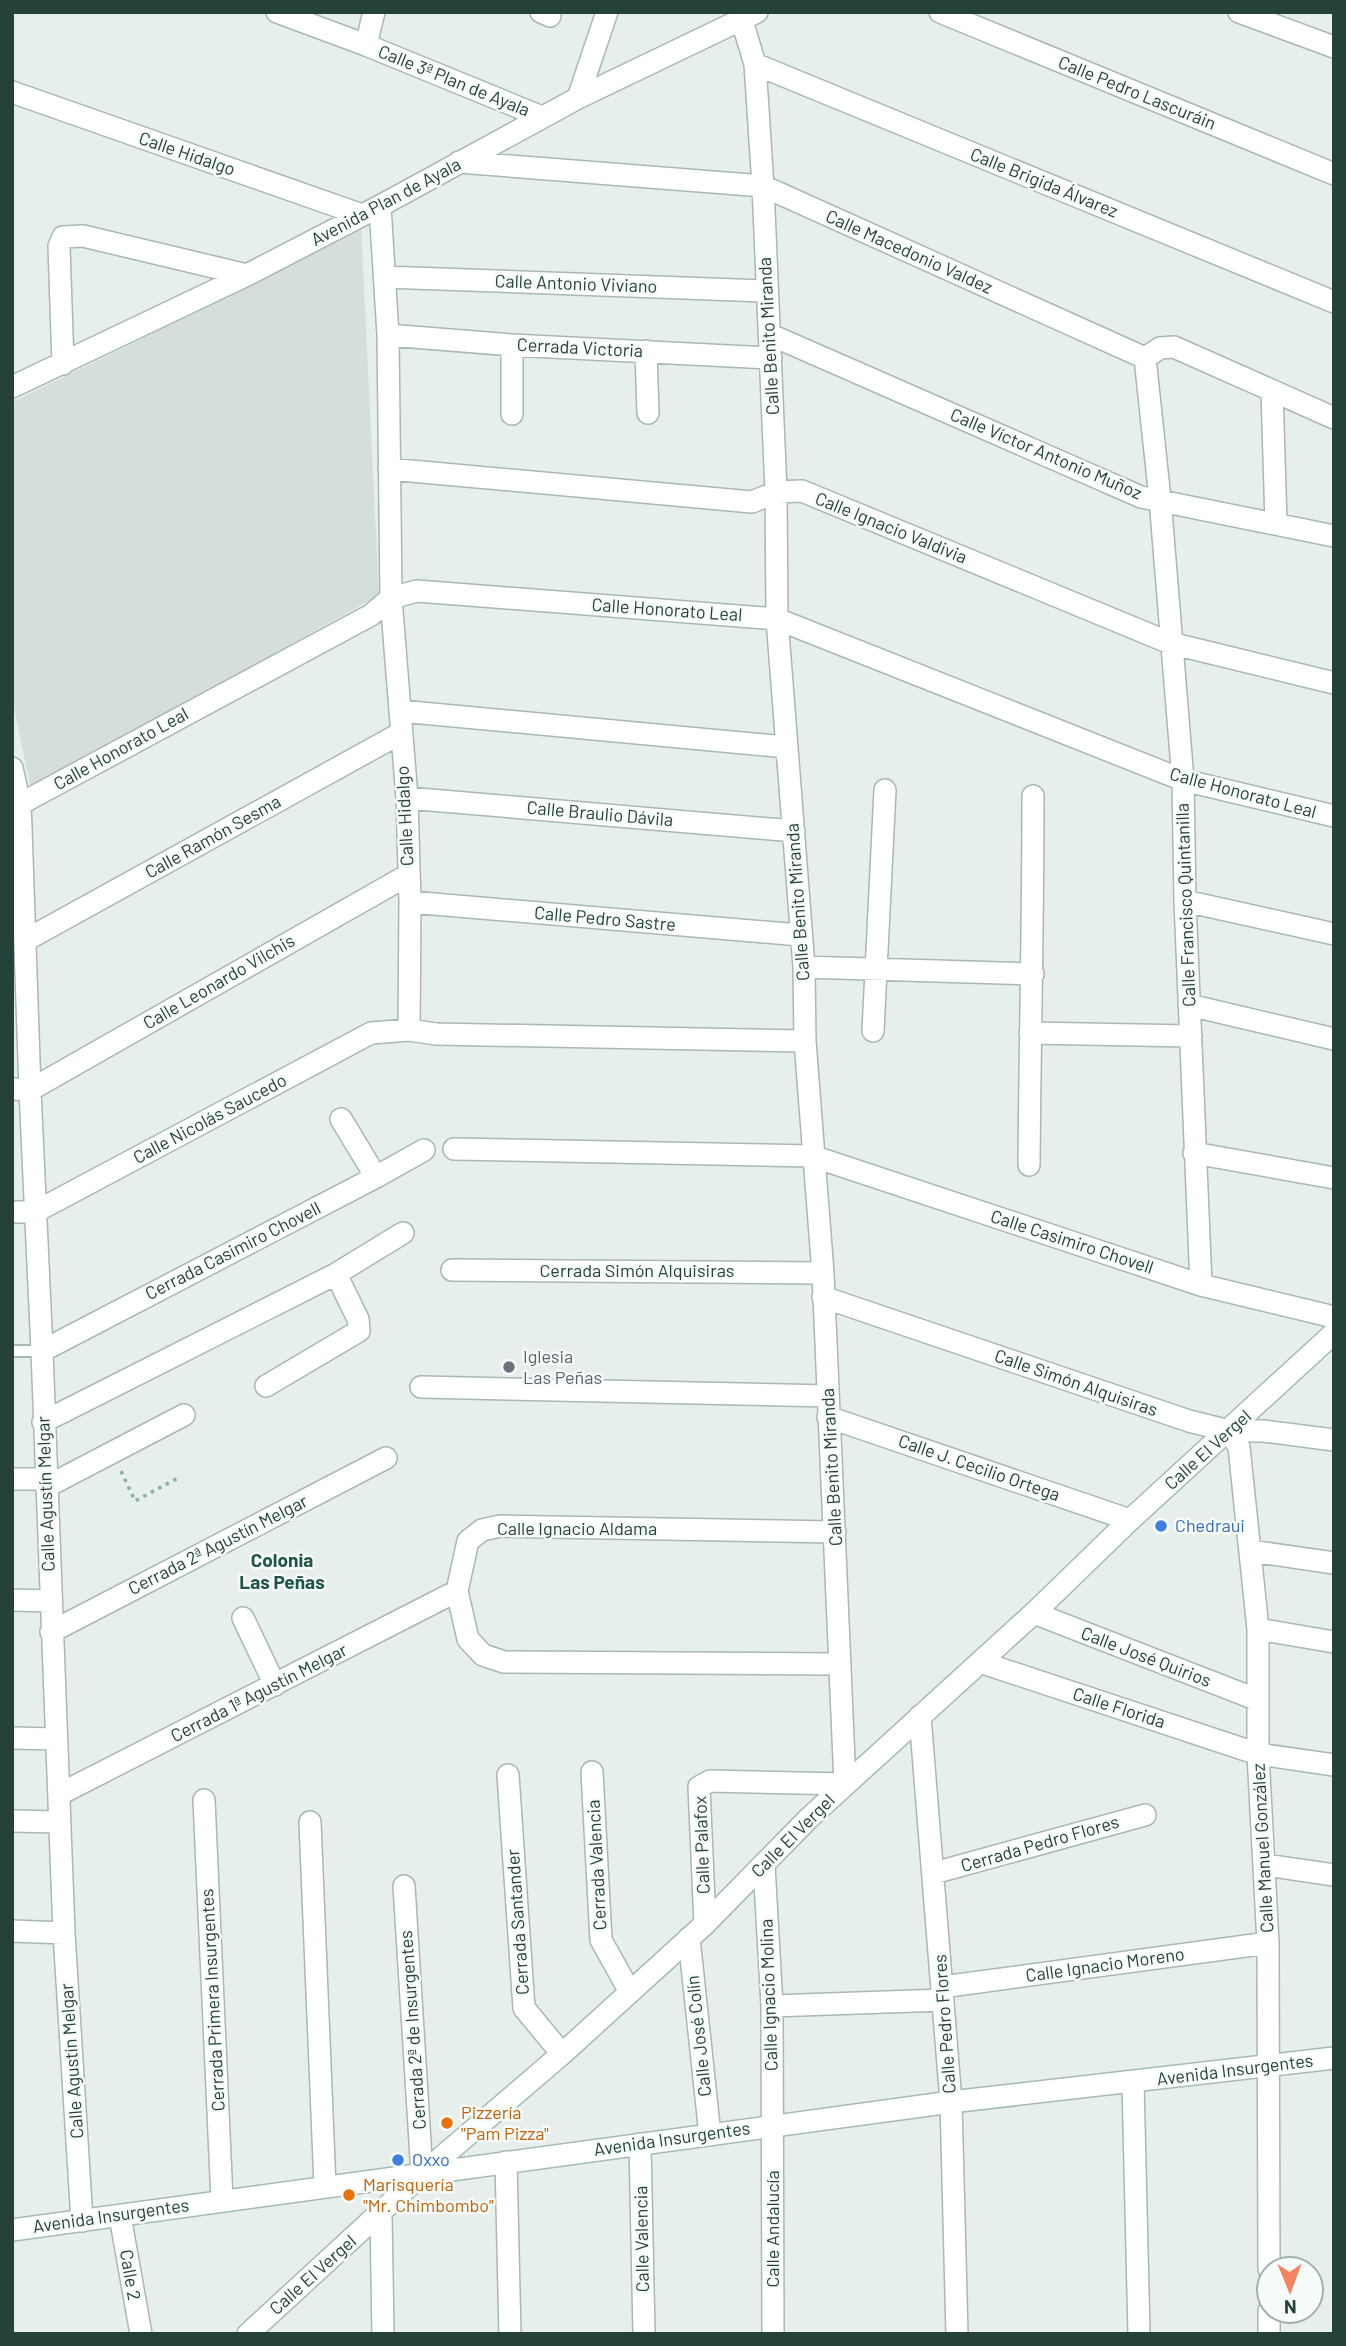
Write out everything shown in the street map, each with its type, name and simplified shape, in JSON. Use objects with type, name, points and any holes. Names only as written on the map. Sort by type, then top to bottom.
[{"type":"street","name":"Calle 3ª Plan de Ayala","points":[[277,12],[366,45],[542,117]]},
{"type":"street","points":[[366,45],[374,12]]},
{"type":"street","points":[[578,98],[607,12]]},
{"type":"street","name":"Calle Pedro Lascuráin","points":[[940,12],[1334,174]]},
{"type":"street","points":[[1239,12],[1334,47]]},
{"type":"street","name":"Avenida Plan de Ayala","points":[[12,387],[247,275],[578,98],[750,16]]},
{"type":"street","name":"Calle Benito Miranda","points":[[750,16],[771,335],[777,619],[804,967],[805,1041],[823,1273],[845,1784]]},
{"type":"street","name":"Calle Brigida Álvarez","points":[[755,64],[1334,302]]},
{"type":"street","name":"Calle Hidalgo","points":[[12,92],[371,210],[385,277],[388,335],[391,598],[407,798],[410,902],[409,1030]]},
{"type":"street","name":"Calle Macedonio Valdez","points":[[459,162],[763,186],[1145,358]]},
{"type":"street","points":[[63,364],[59,246],[63,237],[83,236],[247,275]]},
{"type":"street","name":"Calle Antonio Viviano","points":[[385,277],[767,291]]},
{"type":"street","name":"Cerrada Victoria","points":[[388,335],[512,345],[771,358]]},
{"type":"street","name":"Calle Víctor Antonio Muñoz","points":[[771,335],[1142,497],[1334,536]]},
{"type":"street","points":[[512,345],[512,414]]},
{"type":"street","points":[[1145,358],[1160,348],[1174,347],[1334,418]]},
{"type":"street","points":[[646,351],[648,413]]},
{"type":"street","name":"Calle Francisco Quintanilla","points":[[1145,358],[1160,499],[1182,780],[1200,1285]]},
{"type":"street","points":[[1272,391],[1276,523]]},
{"type":"street","name":"Calle Ignacio Valdivia","points":[[389,469],[752,502],[776,492],[802,491],[1170,643],[1334,683]]},
{"type":"street","name":"Calle Honorato Leal","points":[[20,804],[371,615],[391,598],[417,591],[777,619],[1182,780],[1334,816]]},
{"type":"street","points":[[400,712],[786,747]]},
{"type":"street","name":"Calle Ramón Sesma","points":[[26,940],[401,733]]},
{"type":"street","name":"Calle Agustín Melgar","points":[[12,768],[20,804],[17,827],[26,940],[19,967],[21,1090],[35,1212],[64,1933],[82,2221]]},
{"type":"street","points":[[873,1031],[885,790]]},
{"type":"street","points":[[1030,1165],[1032,796]]},
{"type":"street","name":"Calle Braulio Dávila","points":[[407,798],[794,831]]},
{"type":"street","name":"Calle Leonardo Vilchis","points":[[21,1090],[408,875]]},
{"type":"street","points":[[1185,901],[1334,934]]},
{"type":"street","name":"Calle Pedro Sastre","points":[[410,902],[800,935]]},
{"type":"street","points":[[804,967],[1033,974]]},
{"type":"street","points":[[1189,1005],[1334,1038]]},
{"type":"street","points":[[409,1030],[436,1034],[805,1041]]},
{"type":"street","name":"Calle Nicolás Saucedo","points":[[12,1212],[35,1212],[371,1033],[409,1030]]},
{"type":"street","points":[[1030,1033],[1191,1036]]},
{"type":"street","points":[[341,1119],[376,1177]]},
{"type":"street","points":[[454,1149],[813,1156]]},
{"type":"street","name":"Cerrada Casimiro Chovell","points":[[42,1351],[424,1150]]},
{"type":"street","points":[[1194,1153],[1334,1178]]},
{"type":"street","name":"Calle Casimiro Chovell","points":[[813,1156],[1200,1285],[1334,1317]]},
{"type":"street","points":[[43,1422],[335,1273],[403,1233]]},
{"type":"street","name":"Cerrada Simón Alquisiras","points":[[452,1270],[823,1273]]},
{"type":"street","points":[[266,1386],[359,1331],[358,1320],[335,1273]]},
{"type":"street","name":"Calle Simón Alquisiras","points":[[823,1297],[1189,1421],[1229,1431],[1334,1440]]},
{"type":"street","name":"Calle El Vergel","points":[[248,2334],[422,2174],[562,2054],[697,1931],[808,1818],[1034,1613],[1130,1520],[1334,1334]]},
{"type":"street","name":"Calle J. Cecilio Ortega","points":[[421,1387],[828,1406],[1130,1520]]},
{"type":"street","points":[[12,1479],[46,1483],[113,1453],[184,1415]]},
{"type":"street","name":"Calle Manuel González","points":[[1229,1431],[1239,1447],[1258,1629],[1258,1754],[1268,1943],[1269,2255]]},
{"type":"street","name":"Cerrada 2ª Agustín Melgar","points":[[51,1632],[386,1458]]},
{"type":"street","name":"Calle Ignacio Aldama","points":[[835,1532],[500,1526],[482,1530],[468,1541],[457,1591],[468,1639],[483,1655],[504,1662],[840,1664]]},
{"type":"street","points":[[1251,1551],[1334,1563]]},
{"type":"street","name":"Cerrada 1ª Agustín Melgar","points":[[60,1794],[457,1591]]},
{"type":"street","points":[[12,1600],[51,1601]]},
{"type":"street","name":"Calle José Quirios","points":[[1034,1613],[1258,1700]]},
{"type":"street","points":[[243,1618],[275,1685]]},
{"type":"street","points":[[1258,1629],[1334,1642]]},
{"type":"street","name":"Calle Florida","points":[[980,1662],[1258,1754],[1334,1765]]},
{"type":"street","name":"Calle Pedro Flores","points":[[920,1716],[951,2102],[957,2334]]},
{"type":"street","points":[[12,1738],[56,1739]]},
{"type":"street","name":"Cerrada Valencia","points":[[592,1772],[601,1940],[629,1992]]},
{"type":"street","name":"Cerrada Santander","points":[[508,1775],[524,2008],[562,2054]]},
{"type":"street","name":"Calle Palafox","points":[[697,1931],[699,1787],[710,1781],[845,1784]]},
{"type":"street","name":"Cerrada Primera Insurgentes","points":[[204,1800],[222,2200]]},
{"type":"street","name":"Cerrada Pedro Flores","points":[[934,1873],[1145,1815]]},
{"type":"street","points":[[12,1821],[59,1822]]},
{"type":"street","points":[[310,1822],[325,2186]]},
{"type":"street","points":[[1265,1864],[1334,1875]]},
{"type":"street","name":"Calle Ignacio Molina","points":[[764,1865],[772,2006],[772,2125]]},
{"type":"street","name":"Cerrada 2ª de Insurgentes","points":[[404,1886],[422,2174]]},
{"type":"street","points":[[12,1931],[64,1933]]},
{"type":"street","name":"Calle José Colín","points":[[697,1931],[710,2135]]},
{"type":"street","name":"Calle Ignacio Moreno","points":[[943,1993],[1268,1943]]},
{"type":"street","points":[[772,2006],[943,1993]]},
{"type":"street","name":"Avenida Insurgentes","points":[[12,2230],[772,2125],[1334,2058]]},
{"type":"street","points":[[1133,2082],[1139,2334]]},
{"type":"street","name":"Calle Andalucía","points":[[772,2125],[773,2334]]},
{"type":"street","name":"Calle Valencia","points":[[640,2144],[644,2334]]},
{"type":"street","points":[[506,2162],[510,2334]]},
{"type":"street","points":[[381,2214],[383,2334]]},
{"type":"street","name":"Calle 2","points":[[120,2216],[141,2334]]},
{"type":"lane","points":[[12,1351],[42,1351]]},
{"type":"path","points":[[113,1453],[135,1501],[178,1478]]},
{"type":"shaded area","points":[[361,227],[379,595],[31,789],[12,698],[12,402]]},
{"type":"place","name":"Iglesia Las Peñas","points":[[509,1367]]},
{"type":"place","name":"Chedraui","points":[[1161,1526]]},
{"type":"place","name":"Pizzería \"Pam Pizza\"","points":[[447,2123]]},
{"type":"place","name":"Oxxo","points":[[398,2160]]},
{"type":"place","name":"Marisquería \"Mr. Chimbombo\"","points":[[349,2195]]},
{"type":"district","name":"Colonia Las Peñas","points":[[282,1571]]}]
